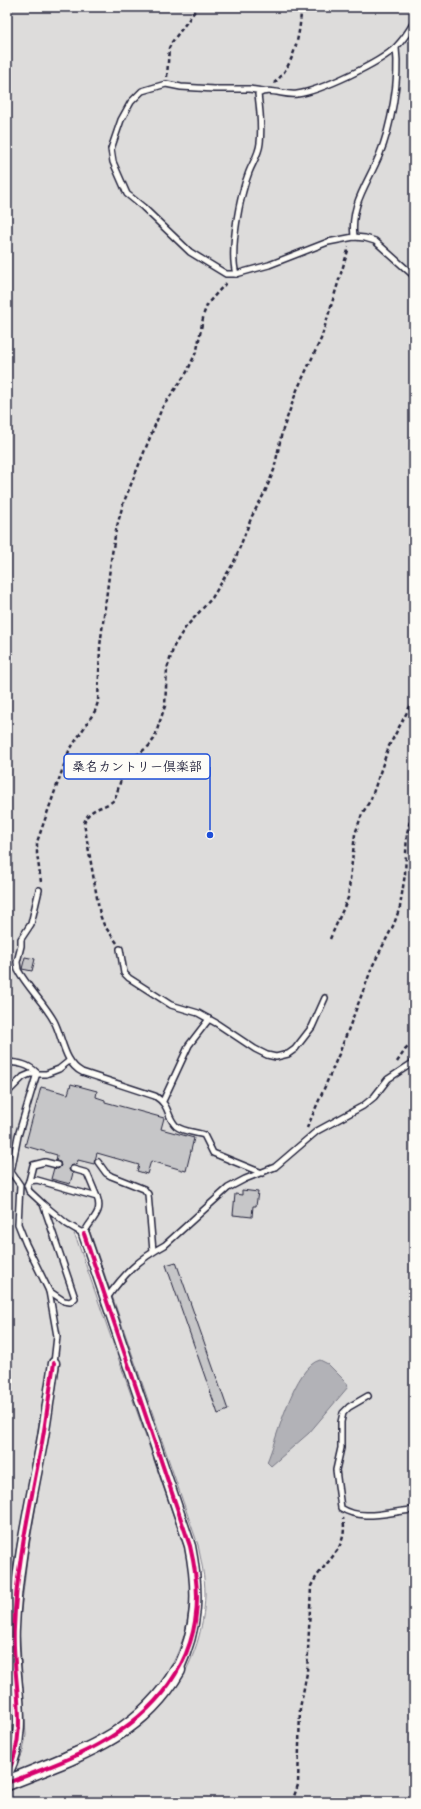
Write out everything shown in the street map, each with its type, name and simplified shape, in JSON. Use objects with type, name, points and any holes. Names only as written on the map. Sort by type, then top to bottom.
[{"type":"street","points":[[7,1783],[99,1745],[125,1728],[149,1709],[167,1688],[178,1670],[187,1650],[194,1622],[197,1598],[195,1572],[190,1546],[84,1234]]},
{"type":"street","points":[[7,1774],[12,1765],[19,1737],[14,1629],[20,1559],[40,1451],[54,1363]]},
{"type":"lane","points":[[414,22],[396,48],[388,54],[317,89],[295,95],[249,89],[214,89],[181,87],[166,84],[142,91],[131,102],[117,127],[111,149],[113,162],[127,194],[144,207],[178,242],[190,252],[226,274],[236,274],[285,260],[328,242],[354,237],[375,241],[414,276]]},
{"type":"lane","points":[[354,237],[353,213],[379,156],[389,124],[396,82],[396,48]]},
{"type":"lane","points":[[236,274],[234,268],[236,234],[249,172],[258,155],[261,127],[258,94],[263,91]]},
{"type":"lane","points":[[39,890],[31,924],[21,939],[17,962],[18,970],[54,1021],[69,1061],[75,1068],[82,1072],[155,1096],[163,1101],[176,1126],[181,1130],[204,1135],[213,1153],[237,1161],[262,1173]]},
{"type":"lane","points":[[120,948],[124,973],[129,978],[171,1005],[198,1013],[261,1052],[272,1056],[282,1057],[295,1049],[312,1027],[324,998]]},
{"type":"lane","points":[[163,1101],[189,1045],[209,1019]]},
{"type":"lane","points":[[7,1093],[23,1077],[37,1073],[46,1074],[59,1069],[69,1061]]},
{"type":"lane","points":[[7,1062],[21,1063],[32,1068],[37,1073]]},
{"type":"lane","points":[[106,1299],[128,1270],[153,1251],[165,1245],[228,1188],[281,1163],[299,1145],[317,1131],[364,1106],[374,1097],[388,1079],[414,1062]]},
{"type":"lane","points":[[37,1073],[18,1136],[12,1172],[20,1185],[18,1224],[49,1291],[57,1336],[54,1363]]},
{"type":"lane","points":[[57,1165],[45,1162],[33,1165],[28,1183],[29,1191],[67,1224],[84,1234],[87,1227],[95,1219],[99,1211],[99,1203],[88,1173],[73,1169]]},
{"type":"lane","points":[[98,1162],[106,1173],[144,1189],[148,1194],[153,1251]]},
{"type":"lane","points":[[20,1185],[37,1180],[96,1197]]},
{"type":"lane","points":[[43,1204],[75,1298],[70,1302],[64,1301],[49,1291]]},
{"type":"lane","points":[[368,1396],[349,1407],[343,1413],[341,1422],[341,1448],[336,1470],[341,1508],[349,1513],[364,1516],[414,1510]]},
{"type":"path","points":[[166,84],[169,48],[175,37],[198,7]]},
{"type":"path","points":[[263,91],[276,81],[288,64],[300,27],[301,7]]},
{"type":"path","points":[[120,948],[100,916],[85,827],[86,818],[96,808],[112,802],[115,799],[126,763],[149,746],[154,739],[165,706],[167,669],[174,646],[185,628],[212,598],[234,562],[252,516],[265,492],[274,470],[282,432],[297,390],[321,339],[354,237]]},
{"type":"path","points":[[39,890],[41,880],[37,854],[37,842],[69,751],[95,711],[98,702],[100,646],[113,542],[123,504],[162,408],[187,372],[197,350],[204,313],[208,303],[215,294],[236,274]]},
{"type":"path","points":[[330,939],[348,898],[355,834],[358,824],[371,800],[389,746],[414,699]]},
{"type":"path","points":[[299,1145],[339,1054],[373,965],[394,924],[400,907],[405,874],[407,833],[414,805]]},
{"type":"path","points":[[388,1079],[389,1074],[405,1050],[414,1041]]},
{"type":"path","points":[[292,1802],[298,1785],[300,1708],[307,1672],[311,1586],[315,1576],[335,1555],[341,1545],[344,1535],[341,1508]]},
{"type":"shaded area","points":[[7,7],[414,7],[414,1802],[7,1802],[7,1792],[102,1751],[124,1738],[144,1723],[161,1706],[176,1687],[188,1666],[197,1644],[203,1620],[205,1588],[198,1545],[90,1232],[74,1234],[184,1546],[189,1576],[189,1605],[185,1632],[176,1657],[163,1680],[145,1701],[123,1720],[98,1737],[14,1773],[23,1752],[26,1735],[19,1628],[27,1559],[60,1363],[49,1361],[34,1454],[14,1561],[7,1635]]},
{"type":"shaded area","points":[[320,1360],[328,1364],[347,1383],[348,1387],[309,1433],[271,1466],[267,1462],[294,1389],[302,1375],[311,1365]]},
{"type":"shaded area","points":[[7,1678],[11,1679],[15,1719],[14,1733],[7,1759]]},
{"type":"building","points":[[25,957],[35,959],[32,971],[22,969]]},
{"type":"building","points":[[71,1084],[97,1091],[96,1097],[105,1100],[105,1102],[164,1118],[161,1129],[194,1138],[186,1171],[151,1161],[147,1174],[137,1171],[139,1165],[97,1153],[94,1164],[78,1160],[77,1164],[70,1166],[69,1170],[73,1173],[70,1184],[51,1179],[54,1168],[58,1169],[61,1166],[60,1162],[56,1161],[57,1155],[25,1146],[41,1087],[68,1094]]},
{"type":"building","points":[[242,1190],[258,1192],[256,1206],[253,1206],[252,1217],[233,1215],[235,1194],[242,1195]]},
{"type":"building","points":[[176,1262],[228,1410],[218,1414],[166,1265]]},
{"type":"cycle path","points":[[7,1783],[88,1750],[119,1732],[138,1717],[155,1702],[181,1665],[190,1644],[195,1621],[197,1597],[194,1565],[190,1546],[84,1234]]},
{"type":"cycle path","points":[[7,1774],[14,1757],[18,1739],[19,1721],[14,1646],[17,1584],[44,1431],[54,1363]]},
{"type":"place","name":"桑名カントリー倶楽部","points":[[210,835]]}]
